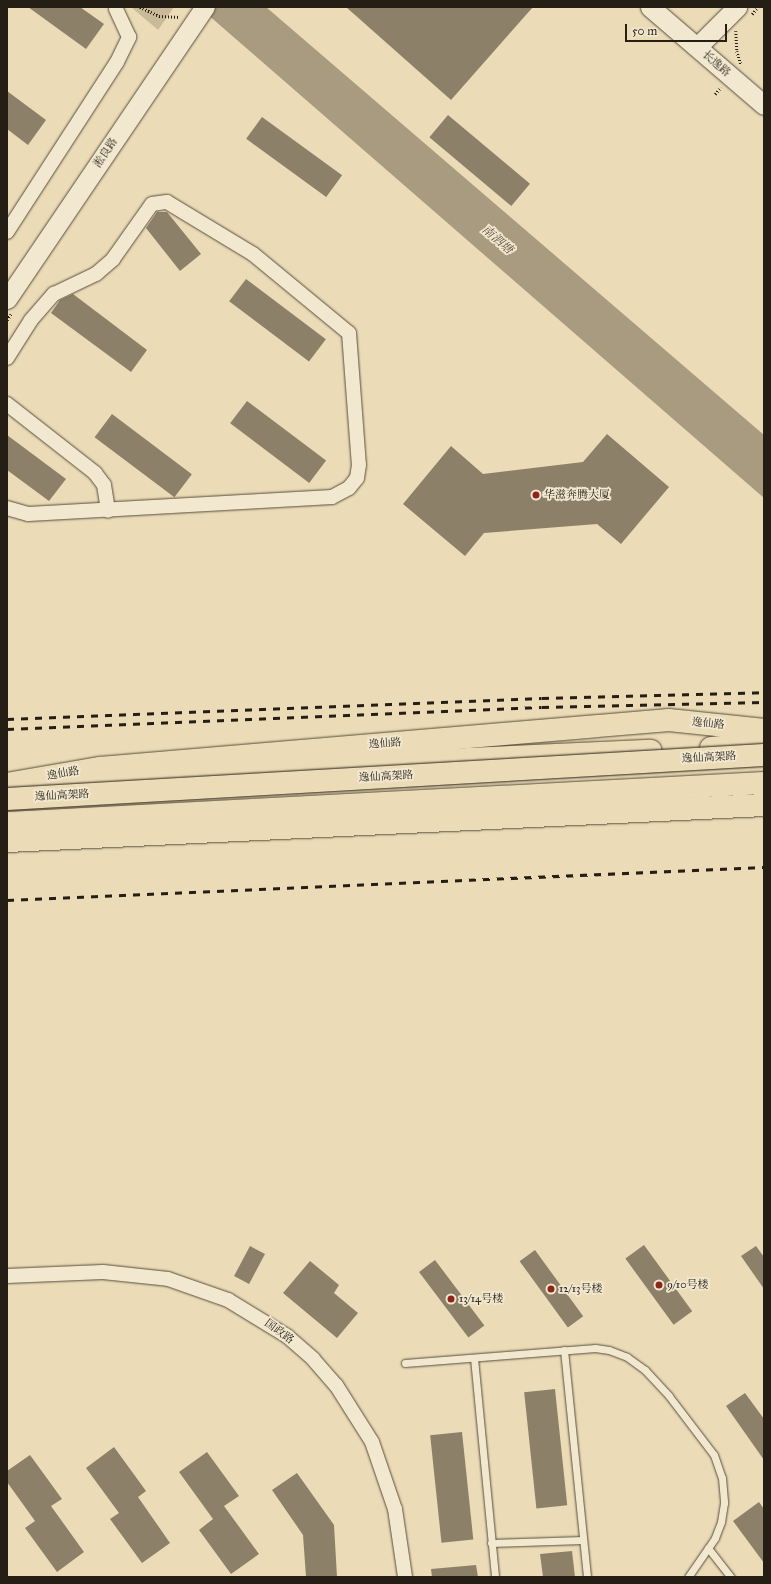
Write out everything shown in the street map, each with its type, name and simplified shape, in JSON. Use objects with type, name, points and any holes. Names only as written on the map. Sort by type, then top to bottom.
[{"type":"main road","name":"逸仙路","points":[[7,784],[100,768],[669,720],[764,730]]},
{"type":"main road","points":[[41,797],[107,781],[226,770],[700,749],[764,743]]},
{"type":"main road","name":"逸仙路","points":[[7,800],[708,767],[764,755]]},
{"type":"main road","name":"逸仙高架路","points":[[7,800],[764,755]]},
{"type":"main road","points":[[7,823],[764,784]]},
{"type":"main road","points":[[7,841],[764,805]]},
{"type":"street","name":"淞良路","points":[[7,299],[205,7]]},
{"type":"street","name":"长逸路","points":[[650,7],[764,105]]},
{"type":"street","points":[[7,232],[117,62],[129,37],[115,8]]},
{"type":"street","points":[[697,47],[742,13]]},
{"type":"street","points":[[7,358],[32,320],[54,294],[96,274],[113,259],[152,204],[167,202],[252,254],[349,333],[359,465],[357,478],[346,491],[332,497],[108,511],[28,514],[7,508]]},
{"type":"street","points":[[7,404],[95,473],[104,486],[108,511]]},
{"type":"street","name":"国政路","points":[[7,1276],[103,1272],[168,1279],[228,1300],[287,1336],[313,1359],[336,1385],[372,1442],[396,1509],[405,1577]]},
{"type":"lane","points":[[405,1363],[595,1348],[609,1350],[627,1357],[645,1370],[669,1396],[710,1450],[722,1478],[724,1503],[721,1522],[708,1548],[688,1577]]},
{"type":"lane","points":[[564,1350],[587,1577]]},
{"type":"lane","points":[[474,1358],[495,1577]]},
{"type":"lane","points":[[491,1543],[583,1540]]},
{"type":"lane","points":[[708,1548],[731,1577]]},
{"type":"path","points":[[140,7],[159,16],[176,16],[194,22]]},
{"type":"path","points":[[742,13],[758,7]]},
{"type":"path","points":[[715,94],[742,63],[737,51],[736,30]]},
{"type":"shaded area","points":[[131,7],[174,7],[158,30]]},
{"type":"water","name":"南泗塘","points":[[199,7],[266,7],[764,435],[764,498]]},
{"type":"building","points":[[28,7],[80,7],[104,24],[86,49]]},
{"type":"building","points":[[346,7],[533,7],[451,100]]},
{"type":"building","points":[[7,91],[46,120],[28,145],[7,129]]},
{"type":"building","points":[[448,115],[530,184],[511,206],[429,137]]},
{"type":"building","points":[[262,117],[342,175],[326,197],[246,139]]},
{"type":"building","points":[[157,212],[167,212],[201,254],[180,271],[146,228]]},
{"type":"building","points":[[246,279],[326,339],[309,362],[229,301]]},
{"type":"building","points":[[73,294],[147,350],[131,372],[51,313],[60,300]]},
{"type":"building","points":[[247,401],[326,461],[309,483],[230,423]]},
{"type":"building","points":[[112,414],[192,474],[174,497],[95,437]]},
{"type":"building","points":[[607,434],[669,487],[621,544],[597,524],[484,533],[465,556],[403,504],[451,446],[483,474],[583,462]]},
{"type":"building","points":[[7,435],[66,479],[49,501],[7,470]]},
{"type":"building","name":"9/10号楼","points":[[644,1245],[692,1311],[674,1325],[625,1259]]},
{"type":"building","points":[[250,1246],[265,1254],[249,1284],[234,1276]]},
{"type":"building","points":[[756,1246],[764,1257],[764,1289],[741,1256]]},
{"type":"building","name":"12/13号楼","points":[[535,1250],[583,1316],[568,1328],[520,1261]]},
{"type":"building","name":"13/14号楼","points":[[435,1260],[484,1325],[468,1338],[419,1272]]},
{"type":"building","points":[[310,1261],[339,1285],[334,1293],[358,1313],[337,1338],[283,1293]]},
{"type":"building","points":[[555,1389],[567,1505],[536,1509],[524,1392]]},
{"type":"building","points":[[745,1393],[764,1419],[764,1460],[726,1406]]},
{"type":"building","points":[[462,1432],[473,1539],[441,1543],[430,1435]]},
{"type":"building","points":[[114,1447],[146,1491],[138,1497],[170,1543],[142,1563],[110,1519],[119,1513],[86,1468]]},
{"type":"building","points":[[207,1452],[239,1496],[224,1506],[259,1554],[231,1574],[199,1530],[213,1519],[179,1472]]},
{"type":"building","points":[[30,1455],[62,1499],[51,1506],[84,1552],[57,1572],[25,1528],[35,1521],[7,1482],[7,1471]]},
{"type":"building","points":[[297,1473],[334,1525],[337,1577],[306,1577],[303,1535],[272,1490]]},
{"type":"building","points":[[759,1502],[764,1509],[764,1563],[733,1521]]},
{"type":"building","points":[[572,1551],[575,1577],[543,1577],[540,1554]]},
{"type":"building","points":[[476,1565],[478,1577],[432,1577],[431,1569]]},
{"type":"railway","points":[[7,719],[542,698],[764,692]]},
{"type":"railway","points":[[7,729],[542,707],[764,702]]},
{"type":"railway","points":[[7,900],[764,867]]},
{"type":"place","name":"华滋奔腾大厦","points":[[536,495]]},
{"type":"place","name":"9/10号楼","points":[[659,1285]]},
{"type":"place","name":"12/13号楼","points":[[551,1289]]},
{"type":"place","name":"13/14号楼","points":[[451,1299]]}]
